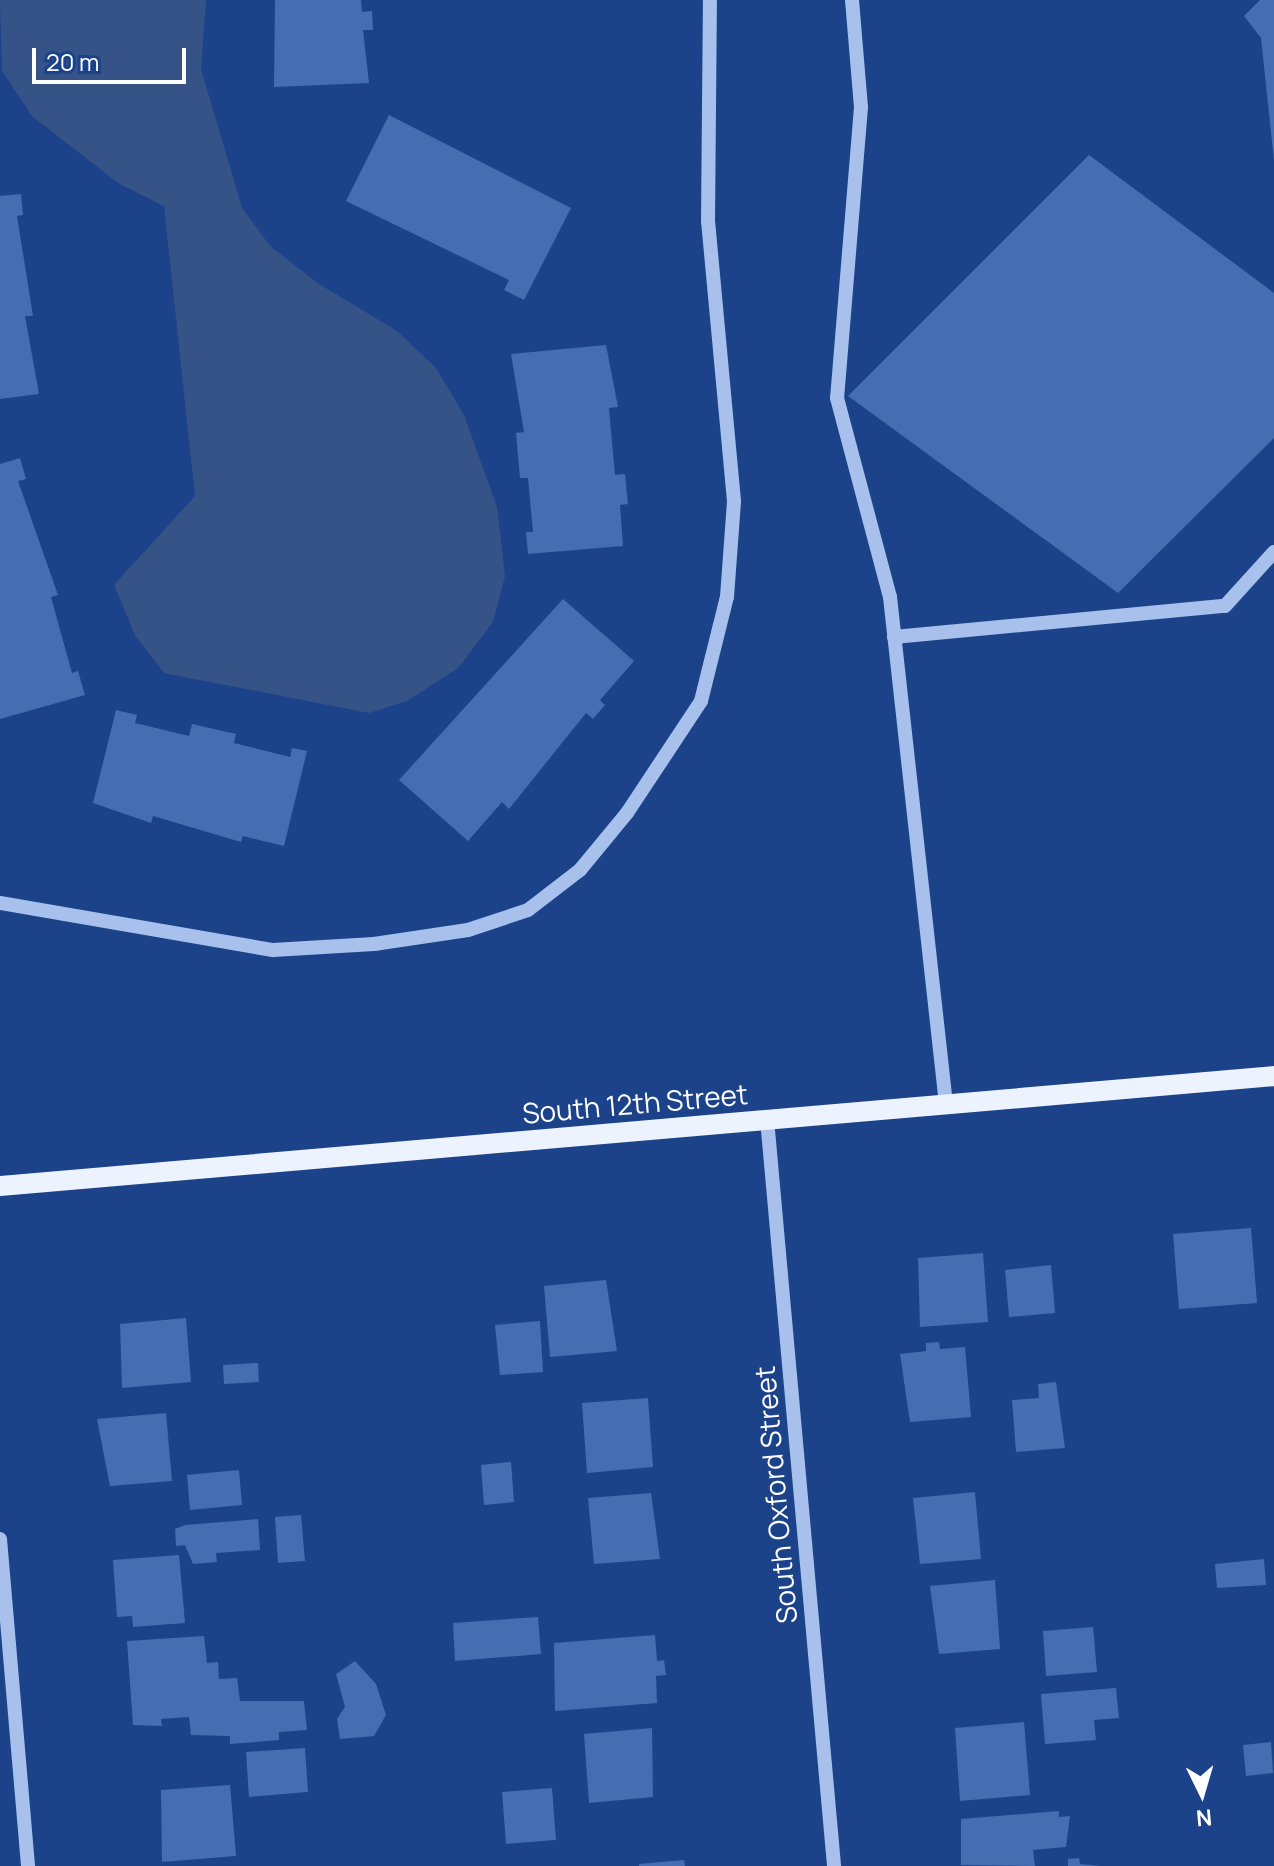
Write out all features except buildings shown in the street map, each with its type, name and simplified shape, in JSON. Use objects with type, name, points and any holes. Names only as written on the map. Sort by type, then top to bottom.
[{"type":"main road","name":"South 12th Street","points":[[0,1186],[1274,1076]]},
{"type":"street","points":[[0,903],[273,950],[374,944],[468,930],[528,910],[580,870],[627,813],[701,701],[727,597],[734,501],[708,222],[710,0]]},
{"type":"street","points":[[852,0],[861,107],[837,398],[890,597],[946,1104]]},
{"type":"street","points":[[894,637],[1225,606],[1274,552]]},
{"type":"street","name":"South Oxford Street","points":[[767,1119],[834,1866]]},
{"type":"street","points":[[0,1539],[28,1866]]},
{"type":"water","points":[[0,0],[206,0],[201,69],[242,208],[270,246],[319,284],[397,331],[436,368],[464,415],[497,507],[505,576],[493,622],[458,668],[407,701],[369,713],[164,673],[135,635],[114,585],[195,496],[164,206],[118,183],[32,116],[2,71]]}]
